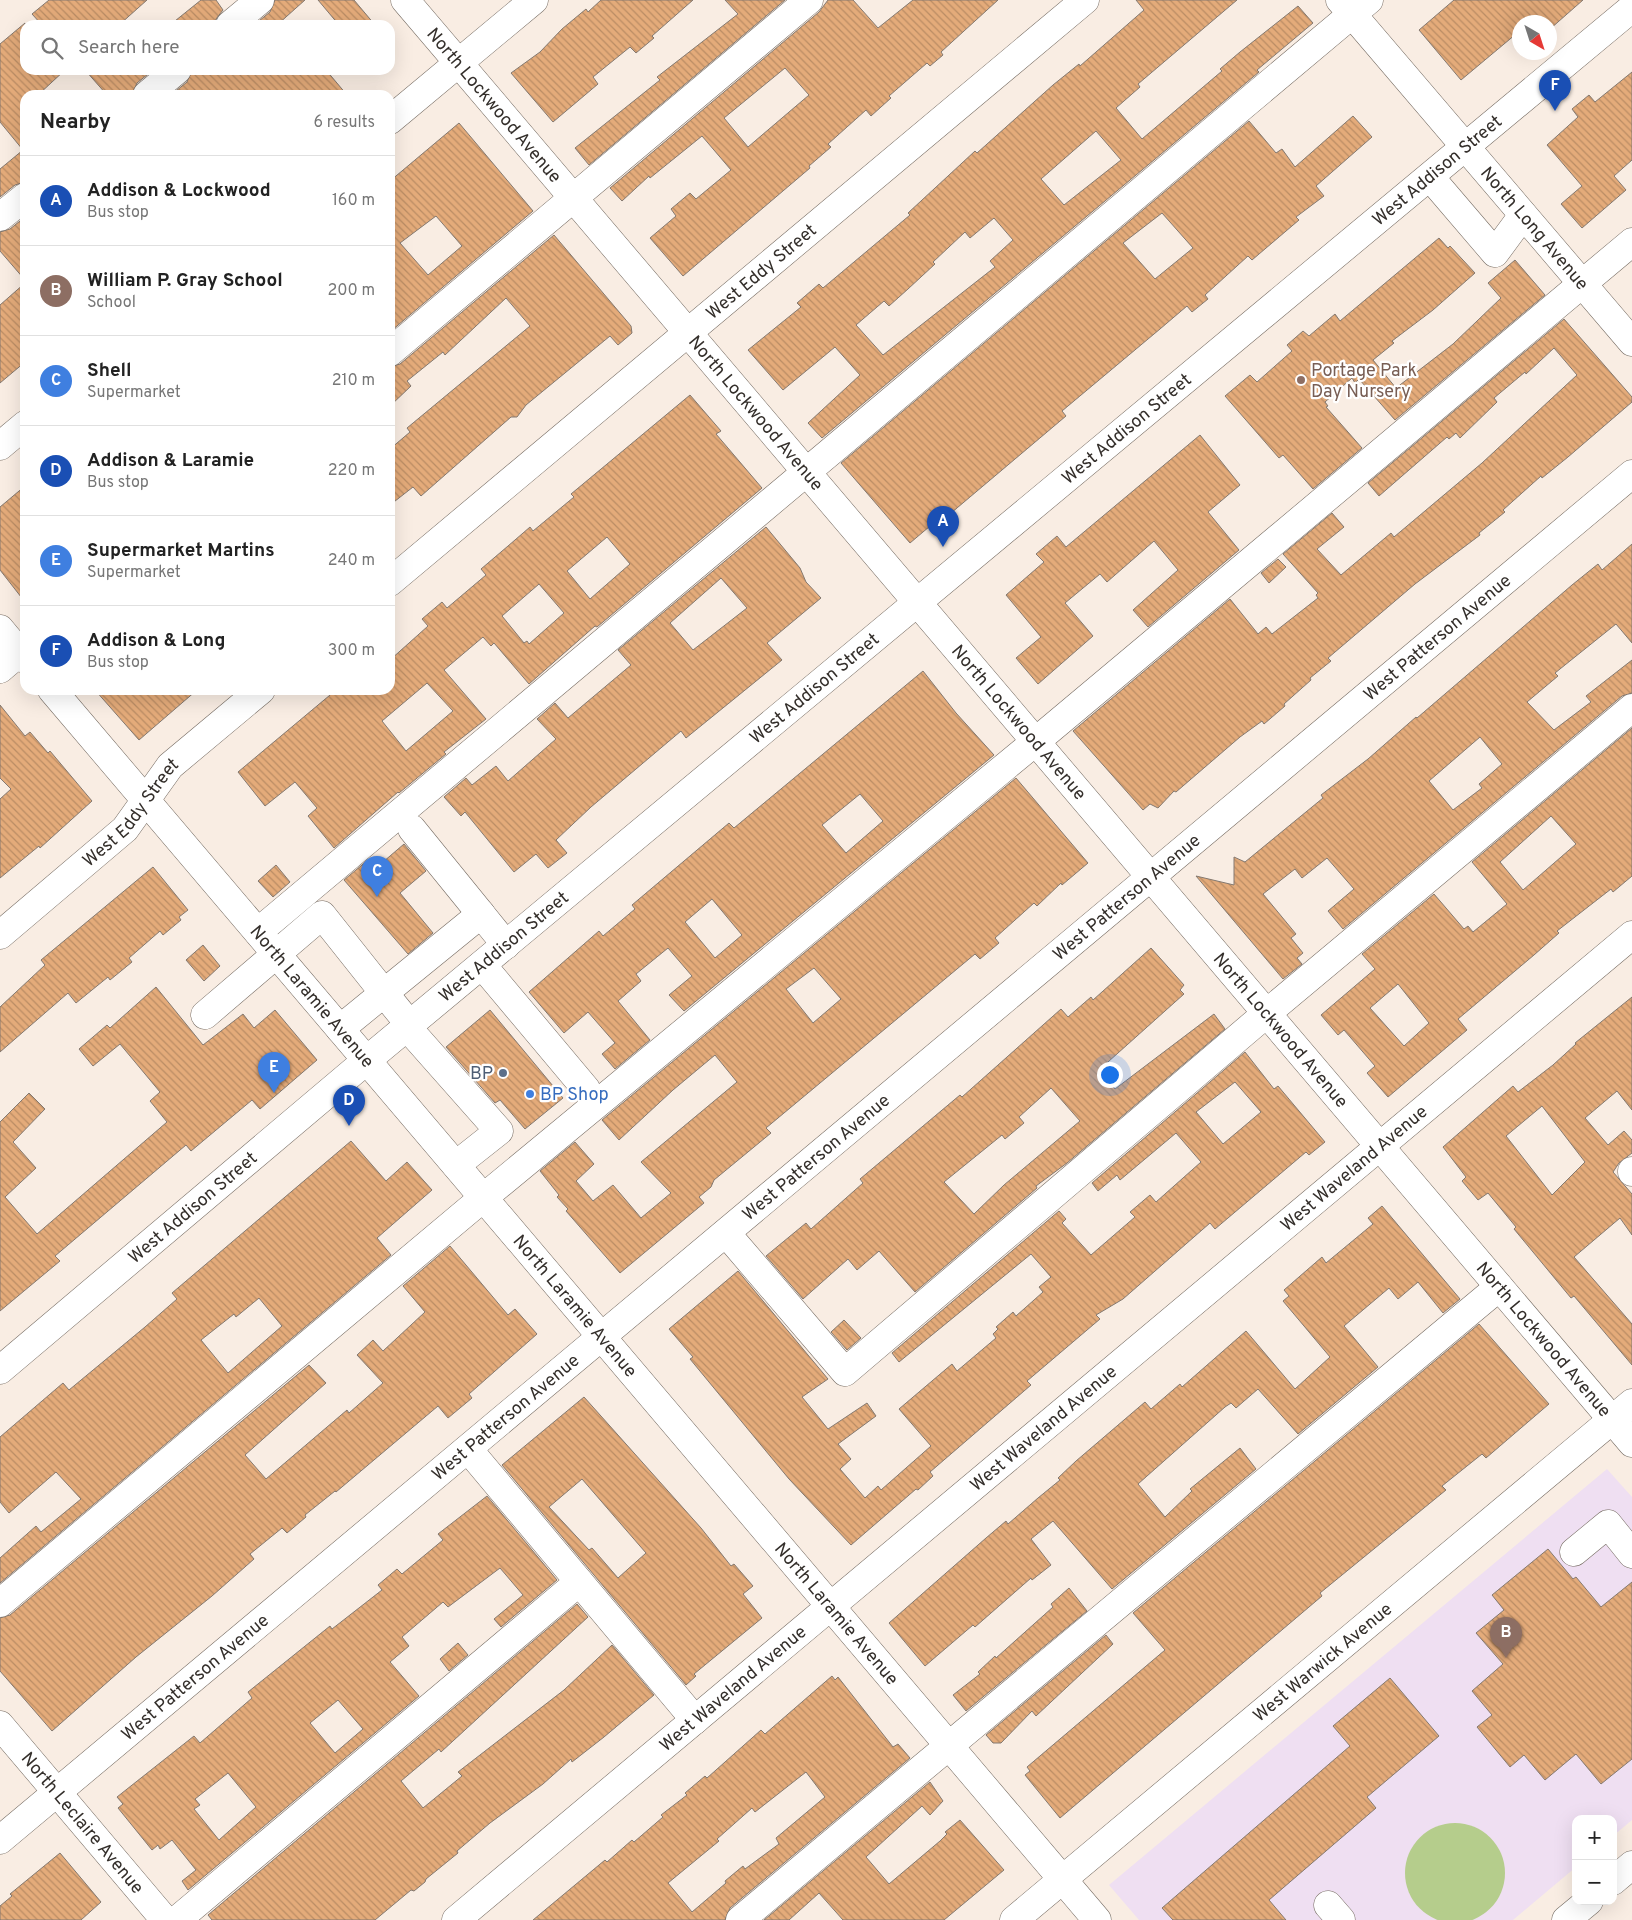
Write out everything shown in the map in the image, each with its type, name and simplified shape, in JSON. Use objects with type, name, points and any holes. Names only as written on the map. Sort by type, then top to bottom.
[{"type":"street","points":[[236,20],[260,0]]},
{"type":"street","name":"North Lockwood Avenue","points":[[405,0],[1499,1287],[1622,1411],[1632,1443]]},
{"type":"street","points":[[395,116],[534,0]]},
{"type":"street","points":[[395,348],[809,0]]},
{"type":"street","name":"West Eddy Street","points":[[395,578],[1085,0]]},
{"type":"street","points":[[258,932],[806,472],[1354,5]]},
{"type":"street","name":"North Long Avenue","points":[[1354,5],[1466,147],[1632,342]]},
{"type":"street","name":"West Addison Street","points":[[0,1370],[367,1060],[1430,178],[1632,8]]},
{"type":"street","points":[[153,90],[171,75]]},
{"type":"street","points":[[1430,178],[1495,253],[1523,215]]},
{"type":"street","points":[[0,217],[20,200]]},
{"type":"street","points":[[0,1603],[483,1198],[1035,742],[1632,242]]},
{"type":"street","points":[[0,446],[20,429]]},
{"type":"street","name":"West Patterson Avenue","points":[[0,1840],[1632,474]]},
{"type":"street","points":[[0,629],[19,659]]},
{"type":"street","name":"North Laramie Avenue","points":[[56,695],[1097,1920]]},
{"type":"street","name":"West Eddy Street","points":[[0,935],[125,829],[170,766],[255,695]]},
{"type":"street","points":[[726,1233],[844,1372],[1266,1013],[1632,708]]},
{"type":"street","points":[[412,829],[506,945]]},
{"type":"street","points":[[340,1029],[481,914]]},
{"type":"street","points":[[205,1015],[275,953],[322,915],[409,1026],[498,1131],[456,1165]]},
{"type":"street","name":"West Waveland Avenue","points":[[456,1920],[1632,935]]},
{"type":"street","points":[[482,965],[586,1090]]},
{"type":"street","points":[[740,1920],[1499,1287]]},
{"type":"street","name":"West Warwick Avenue","points":[[1014,1920],[1622,1411]]},
{"type":"street","points":[[468,1449],[695,1720]]},
{"type":"street","points":[[1574,1552],[1608,1524],[1632,1554]]},
{"type":"street","points":[[177,1920],[579,1582]]},
{"type":"street","name":"North Leclaire Avenue","points":[[0,1725],[165,1920]]},
{"type":"street","points":[[1617,1878],[1632,1865]]},
{"type":"street","points":[[1566,1920],[1584,1905]]},
{"type":"shaded area","points":[[1607,1469],[1632,1497],[1632,1820],[1617,1833],[1617,1815],[1572,1815],[1572,1870],[1513,1920],[1139,1920],[1109,1885]]},
{"type":"green space","points":[[1445,1824],[1465,1824],[1483,1831],[1497,1845],[1504,1863],[1504,1883],[1497,1901],[1483,1915],[1468,1921],[1442,1921],[1427,1915],[1413,1901],[1406,1883],[1406,1863],[1413,1845],[1427,1831]]},
{"type":"building","points":[[49,0],[147,0],[125,20],[37,20],[32,14]]},
{"type":"building","points":[[201,0],[216,0],[223,10],[216,20],[176,20]]},
{"type":"building","points":[[275,0],[305,0],[283,20],[260,20],[270,12]]},
{"type":"building","points":[[318,0],[354,0],[371,20],[335,20]]},
{"type":"building","points":[[601,0],[693,0],[652,36],[654,38],[636,53],[630,47],[593,77],[598,84],[553,122],[511,73],[540,52],[562,29],[586,9],[588,12]]},
{"type":"building","points":[[725,0],[785,0],[589,165],[575,148],[660,80],[657,77],[738,14]]},
{"type":"building","points":[[828,0],[853,0],[878,28],[913,0],[998,0],[941,52],[943,55],[930,66],[927,63],[889,96],[891,98],[871,116],[866,110],[828,144],[831,147],[809,166],[810,168],[683,276],[650,238],[676,216],[671,209],[690,193],[696,199],[731,170],[702,136],[650,178],[649,176],[622,201],[610,188],[819,12]],"holes":[[[785,68],[809,95],[748,147],[724,118]]]},
{"type":"building","points":[[1136,0],[1237,0],[1138,84],[1140,87],[1116,108],[1142,139],[1222,71],[1220,69],[1298,6],[1313,23],[1257,70],[1259,72],[822,438],[808,423],[860,375],[835,347],[783,390],[748,350],[801,307],[797,303],[819,284],[823,288],[910,215],[908,213],[975,151],[977,153],[1053,85],[1079,64],[1080,66],[1144,10]],"holes":[[[1096,131],[1121,160],[1064,205],[1041,179]],[[994,218],[1013,240],[990,261],[995,267],[883,355],[856,325],[884,301],[889,306],[935,264],[933,262],[965,232],[970,238]]]},
{"type":"building","points":[[1454,0],[1583,0],[1557,23],[1557,15],[1512,15],[1512,37],[1461,80],[1419,30]]},
{"type":"building","points":[[20,27],[20,75],[60,75],[43,90],[20,90],[20,146],[0,122],[0,44]]},
{"type":"building","points":[[1632,72],[1632,160],[1614,176],[1626,190],[1582,228],[1561,204],[1582,186],[1547,145],[1578,117],[1572,109],[1589,95],[1595,102]]},
{"type":"building","points":[[89,75],[147,75],[137,83],[134,90],[103,90]]},
{"type":"building","points":[[190,75],[330,75],[343,90],[177,90],[187,82]]},
{"type":"building","points":[[1353,116],[1372,137],[1316,186],[1324,196],[1296,217],[1299,220],[1252,260],[1248,256],[1205,295],[1208,299],[1192,312],[1187,306],[1062,411],[1066,416],[938,524],[936,521],[910,543],[841,463],[1249,121],[1276,153],[1282,149],[1295,167]],"holes":[[[1162,213],[1193,248],[1155,279],[1123,243]]]},
{"type":"building","points":[[459,123],[533,211],[395,328],[395,177]],"holes":[[[436,216],[462,246],[428,275],[400,243]]]},
{"type":"building","points":[[20,152],[20,184],[15,185],[0,197],[0,169]]},
{"type":"building","points":[[20,221],[20,274],[0,251],[0,232],[10,229]]},
{"type":"building","points":[[554,235],[631,326],[632,333],[618,345],[610,336],[526,405],[517,417],[511,417],[421,496],[413,487],[395,501],[395,445],[410,432],[407,428],[530,326],[506,298],[445,355],[443,352],[407,381],[411,386],[395,401],[395,366],[400,364]]},
{"type":"building","points":[[1439,238],[1448,248],[1450,246],[1475,273],[1433,310],[1392,341],[1394,343],[1373,360],[1396,388],[1453,344],[1501,298],[1488,283],[1515,260],[1545,295],[1395,420],[1359,379],[1355,383],[1352,378],[1325,402],[1328,406],[1326,407],[1362,448],[1313,489],[1283,455],[1279,458],[1225,396],[1250,375],[1257,382],[1292,351],[1287,345],[1303,331],[1309,336],[1335,314],[1340,321]]},
{"type":"building","points":[[20,287],[20,366],[0,383],[0,305]]},
{"type":"building","points":[[1564,319],[1632,397],[1632,402],[1568,457],[1542,478],[1541,476],[1503,510],[1505,512],[1479,533],[1480,535],[1415,584],[1328,658],[1331,661],[1310,678],[1311,680],[1284,704],[1285,706],[1264,724],[1262,721],[1240,737],[1176,792],[1174,791],[1158,808],[1150,804],[1143,810],[1073,731],[1230,599],[1258,634],[1266,627],[1272,634],[1318,598],[1316,595],[1318,593],[1283,554],[1332,513],[1344,527],[1317,549],[1341,575],[1391,533],[1394,537],[1482,463],[1577,375],[1554,348],[1526,374],[1525,372],[1494,398],[1497,402],[1460,438],[1456,433],[1449,439],[1447,437],[1379,496],[1368,483]]},
{"type":"building","points":[[690,395],[721,431],[716,434],[762,488],[597,627],[595,626],[529,684],[494,643],[491,646],[483,637],[444,670],[486,719],[444,752],[446,754],[398,792],[334,848],[308,816],[317,808],[295,782],[265,806],[238,772],[330,695],[395,695],[395,656],[428,626],[422,619],[442,602],[447,608],[486,575],[481,569],[530,527],[533,531],[574,497],[571,494]],"holes":[[[607,537],[630,564],[590,599],[567,571]],[[539,584],[564,613],[529,644],[527,641],[524,643],[502,616]],[[427,683],[453,711],[406,751],[382,721]]]},
{"type":"building","points":[[1200,435],[1240,485],[1208,512],[1239,550],[1148,627],[1133,610],[1178,570],[1154,541],[1107,582],[1100,574],[1065,603],[1093,636],[1038,684],[1016,658],[1041,637],[1006,595],[1044,562],[1036,554],[1057,536],[1066,547]]},
{"type":"building","points":[[20,490],[20,596],[0,570],[0,507]]},
{"type":"building","points":[[766,527],[800,568],[806,582],[821,598],[767,643],[782,660],[686,738],[681,731],[591,807],[556,840],[567,853],[548,868],[536,854],[514,872],[465,812],[461,816],[444,797],[466,778],[472,785],[496,766],[508,781],[556,739],[537,719],[555,703],[568,718],[631,665],[618,650]],"holes":[[[721,578],[747,608],[693,650],[670,623]]]},
{"type":"building","points":[[1632,544],[1632,643],[1616,624],[1555,673],[1558,676],[1527,702],[1554,730],[1591,702],[1586,696],[1632,660],[1632,693],[1622,696],[1343,929],[1328,911],[1354,889],[1327,858],[1302,878],[1295,869],[1263,894],[1296,934],[1291,938],[1303,953],[1297,958],[1302,964],[1283,979],[1196,876],[1234,885],[1234,857],[1245,862],[1323,798],[1321,795],[1368,759],[1572,585],[1598,564],[1602,570]],"holes":[[[1480,737],[1502,764],[1479,784],[1482,788],[1453,810],[1429,781]]]},
{"type":"building","points":[[1278,559],[1286,567],[1269,583],[1261,573]]},
{"type":"building","points":[[923,671],[956,713],[994,755],[684,1011],[669,995],[692,976],[668,948],[636,974],[641,981],[618,1001],[650,1040],[615,1069],[602,1054],[615,1043],[588,1012],[564,1033],[529,992],[599,931],[603,936],[635,909],[632,905],[729,823],[734,828]],"holes":[[[860,794],[883,821],[846,853],[822,825]],[[712,899],[742,935],[715,958],[685,922]]]},
{"type":"building","points":[[99,695],[191,695],[139,740]]},
{"type":"building","points":[[0,705],[25,736],[30,732],[48,753],[50,751],[92,801],[40,848],[39,846],[0,878],[0,799],[11,789],[0,778]]},
{"type":"building","points":[[1632,728],[1632,876],[1613,892],[1611,889],[1557,931],[1559,933],[1458,1019],[1467,1030],[1388,1097],[1367,1073],[1375,1066],[1344,1030],[1338,1035],[1321,1015],[1375,969],[1362,954],[1434,894],[1464,929],[1468,926],[1473,932],[1507,904],[1472,862]],"holes":[[[1551,816],[1576,844],[1523,890],[1500,862]],[[1398,984],[1429,1023],[1404,1046],[1370,1008]]]},
{"type":"building","points":[[1016,778],[1088,863],[1062,885],[1061,883],[1037,906],[1034,903],[995,938],[999,943],[980,959],[975,954],[766,1128],[771,1133],[714,1180],[711,1187],[699,1197],[704,1203],[620,1273],[566,1211],[568,1209],[557,1197],[559,1195],[540,1171],[575,1142],[594,1164],[576,1181],[593,1201],[613,1185],[641,1218],[671,1193],[641,1162],[737,1082],[715,1055],[673,1090],[619,1140],[602,1120]],"holes":[[[814,968],[841,999],[813,1023],[786,989]]]},
{"type":"building","points":[[404,844],[426,871],[400,893],[433,933],[408,954],[344,880],[368,860],[376,868]]},
{"type":"building","points":[[276,865],[290,882],[273,897],[258,881]]},
{"type":"building","points":[[153,867],[188,910],[179,917],[181,920],[163,935],[160,931],[129,958],[132,962],[110,980],[108,977],[76,1003],[68,993],[0,1052],[0,1007],[45,965],[41,960]]},
{"type":"building","points":[[203,945],[220,966],[204,981],[186,960]]},
{"type":"building","points":[[1151,948],[1184,985],[1180,990],[1184,994],[1099,1070],[1115,1089],[1214,1014],[1225,1029],[1067,1163],[1036,1186],[1037,1188],[915,1292],[879,1251],[857,1270],[848,1259],[803,1299],[766,1256],[806,1223],[811,1229],[863,1183],[860,1179],[960,1095],[962,1097],[1061,1009],[1068,1017],[1091,997],[1093,1000]],"holes":[[[1051,1088],[1080,1121],[1004,1185],[974,1214],[944,1182],[1002,1135],[1005,1139],[1024,1123],[1019,1117]]]},
{"type":"building","points":[[156,987],[203,1045],[243,1014],[254,1028],[275,1010],[317,1060],[260,1109],[252,1100],[191,1151],[186,1145],[55,1256],[60,1261],[0,1311],[0,1122],[29,1093],[45,1109],[13,1142],[36,1168],[5,1197],[37,1234],[167,1122],[150,1101],[160,1092],[120,1044],[93,1066],[79,1049],[107,1025],[110,1028]]},
{"type":"building","points":[[1632,997],[1632,1110],[1617,1091],[1585,1118],[1608,1145],[1624,1131],[1632,1140],[1632,1153],[1619,1163],[1613,1172],[1632,1194],[1632,1235],[1620,1218],[1574,1257],[1632,1324],[1632,1365],[1574,1296],[1571,1298],[1514,1229],[1516,1227],[1488,1193],[1478,1200],[1462,1181],[1466,1177],[1443,1147],[1513,1086],[1518,1092],[1553,1065],[1575,1043]],"holes":[[[1542,1106],[1585,1162],[1552,1195],[1506,1136]]]},
{"type":"building","name":"BP","points":[[490,1010],[563,1098],[525,1129],[500,1100],[495,1103],[446,1047]]},
{"type":"building","points":[[1245,1052],[1274,1089],[1278,1086],[1325,1142],[1309,1155],[1306,1152],[1215,1229],[1210,1223],[1123,1299],[1096,1315],[1100,1319],[1027,1381],[1031,1385],[930,1472],[933,1476],[918,1490],[916,1489],[851,1545],[789,1479],[690,1359],[693,1357],[669,1329],[738,1271],[828,1379],[802,1397],[828,1429],[867,1403],[876,1416],[838,1444],[851,1459],[840,1469],[865,1498],[878,1486],[881,1490],[931,1446],[899,1409],[952,1364],[957,1371],[996,1338],[993,1334],[998,1329],[996,1327],[1013,1312],[1016,1316],[1043,1292],[1039,1287],[1051,1277],[1031,1254],[899,1362],[892,1353],[1059,1211],[1066,1219],[1062,1223],[1091,1255],[1135,1217],[1130,1212],[1150,1195],[1156,1202],[1201,1162],[1176,1133],[1120,1180],[1117,1175],[1098,1191],[1092,1183]],"holes":[[[1235,1082],[1261,1112],[1223,1144],[1196,1112]]]},
{"type":"building","points":[[351,1141],[386,1181],[407,1162],[432,1190],[377,1238],[391,1255],[0,1583],[0,1558],[36,1526],[41,1532],[81,1499],[56,1472],[9,1513],[0,1502],[0,1437],[63,1383],[69,1390],[145,1327],[177,1299],[172,1293]],"holes":[[[259,1298],[282,1326],[228,1373],[201,1340],[234,1314],[236,1317]]]},
{"type":"building","points":[[1382,1206],[1460,1299],[1443,1313],[1418,1282],[1398,1299],[1389,1288],[1344,1326],[1378,1367],[1298,1434],[1258,1389],[1236,1408],[1231,1403],[1225,1407],[1138,1484],[1165,1517],[1192,1491],[1190,1489],[1240,1448],[1256,1469],[1112,1589],[1053,1521],[1031,1539],[1051,1565],[1032,1580],[1031,1578],[975,1627],[973,1625],[925,1666],[889,1623],[1006,1521],[1008,1524],[1060,1480],[1058,1478],[1076,1461],[1145,1402],[1151,1409],[1180,1384],[1182,1387],[1246,1331],[1295,1389],[1330,1357],[1283,1301],[1289,1296],[1284,1290],[1322,1257],[1326,1263],[1373,1224],[1368,1218]]},
{"type":"building","points":[[450,1246],[508,1315],[515,1309],[537,1334],[469,1394],[472,1398],[448,1418],[438,1406],[336,1492],[305,1515],[306,1517],[287,1533],[282,1528],[250,1554],[254,1559],[212,1596],[136,1657],[52,1731],[0,1671],[0,1618],[10,1615],[309,1365],[326,1383],[245,1455],[266,1479],[347,1410],[349,1413],[383,1383],[357,1355],[373,1340],[383,1351],[425,1312],[403,1286]]},
{"type":"building","points":[[844,1320],[861,1338],[847,1350],[831,1332]]},
{"type":"building","points":[[1479,1324],[1549,1404],[1486,1458],[1482,1454],[1442,1486],[1446,1490],[1320,1593],[1322,1596],[1060,1818],[1025,1775],[1030,1771],[1027,1767],[1165,1650],[1133,1613]]},
{"type":"building","points":[[584,1397],[701,1528],[731,1566],[734,1564],[753,1586],[743,1594],[762,1618],[694,1674],[696,1676],[686,1685],[502,1465]],"holes":[[[582,1479],[646,1553],[618,1578],[592,1548],[589,1550],[549,1507]]]},
{"type":"building","points":[[487,1496],[557,1580],[501,1627],[494,1619],[523,1595],[500,1568],[448,1607],[443,1602],[402,1637],[409,1646],[390,1662],[419,1696],[188,1890],[182,1881],[196,1870],[172,1840],[160,1849],[158,1845],[152,1850],[118,1808],[123,1804],[117,1797],[194,1736],[200,1743],[252,1698],[248,1692],[330,1626],[332,1629],[382,1590],[378,1585],[397,1569],[402,1574],[443,1540],[438,1534]],"holes":[[[338,1700],[363,1729],[335,1753],[310,1723]],[[228,1773],[256,1807],[219,1840],[194,1809],[200,1805],[195,1799]]]},
{"type":"building","points":[[1548,1549],[1573,1579],[1576,1577],[1601,1607],[1632,1582],[1632,1759],[1601,1784],[1576,1754],[1545,1780],[1524,1755],[1510,1767],[1477,1727],[1492,1715],[1472,1691],[1503,1664],[1476,1633],[1504,1610],[1492,1595]]},
{"type":"building","points":[[1069,1588],[1087,1611],[966,1711],[953,1695],[980,1674],[978,1672],[995,1656],[996,1658],[1053,1607],[1051,1604]]},
{"type":"building","points":[[577,1604],[588,1617],[441,1752],[439,1749],[401,1781],[423,1808],[462,1776],[458,1772],[564,1690],[612,1645],[654,1695],[572,1762],[571,1759],[543,1784],[490,1823],[457,1851],[458,1853],[426,1879],[425,1882],[414,1891],[411,1890],[375,1920],[212,1920],[208,1915]]},
{"type":"building","points":[[1106,1635],[1113,1644],[1036,1716],[1032,1711],[1001,1743],[993,1743],[986,1735]]},
{"type":"building","points":[[458,1643],[468,1655],[449,1671],[440,1659]]},
{"type":"building","points":[[832,1676],[835,1680],[838,1677],[893,1747],[898,1744],[910,1758],[730,1908],[725,1920],[533,1920],[605,1860],[607,1862],[632,1840],[634,1842],[663,1817],[661,1815],[687,1795],[685,1793],[705,1776],[707,1778],[761,1730],[765,1734]],"holes":[[[806,1772],[825,1797],[776,1838],[779,1844],[745,1869],[743,1866],[692,1912],[668,1883],[719,1841],[717,1839],[752,1808],[755,1812]]]},
{"type":"building","points":[[1390,1678],[1439,1736],[1367,1797],[1376,1808],[1269,1900],[1286,1920],[1173,1920],[1162,1908],[1350,1746],[1333,1726]]},
{"type":"building","points":[[930,1782],[943,1801],[930,1815],[922,1806],[866,1857],[889,1884],[940,1841],[947,1834],[945,1832],[960,1820],[1004,1870],[944,1920],[843,1920],[819,1893],[789,1920],[764,1920]]},
{"type":"building","points":[[60,1853],[101,1902],[81,1920],[0,1920],[0,1906],[12,1896],[10,1894]]},
{"type":"place","name":"Addison & Long","points":[[1555,111]]},
{"type":"place","name":"Portage Park Day Nursery","points":[[1301,380]]},
{"type":"place","name":"Addison & Lockwood","points":[[943,547]]},
{"type":"place","name":"Shell","points":[[377,897]]},
{"type":"place","name":"BP","points":[[503,1073]]},
{"type":"place","name":"Supermarket Martins","points":[[274,1093]]},
{"type":"place","name":"BP Shop","points":[[530,1094]]},
{"type":"place","name":"Addison & Laramie","points":[[349,1126]]},
{"type":"place","name":"William P. Gray School","points":[[1506,1658]]}]
